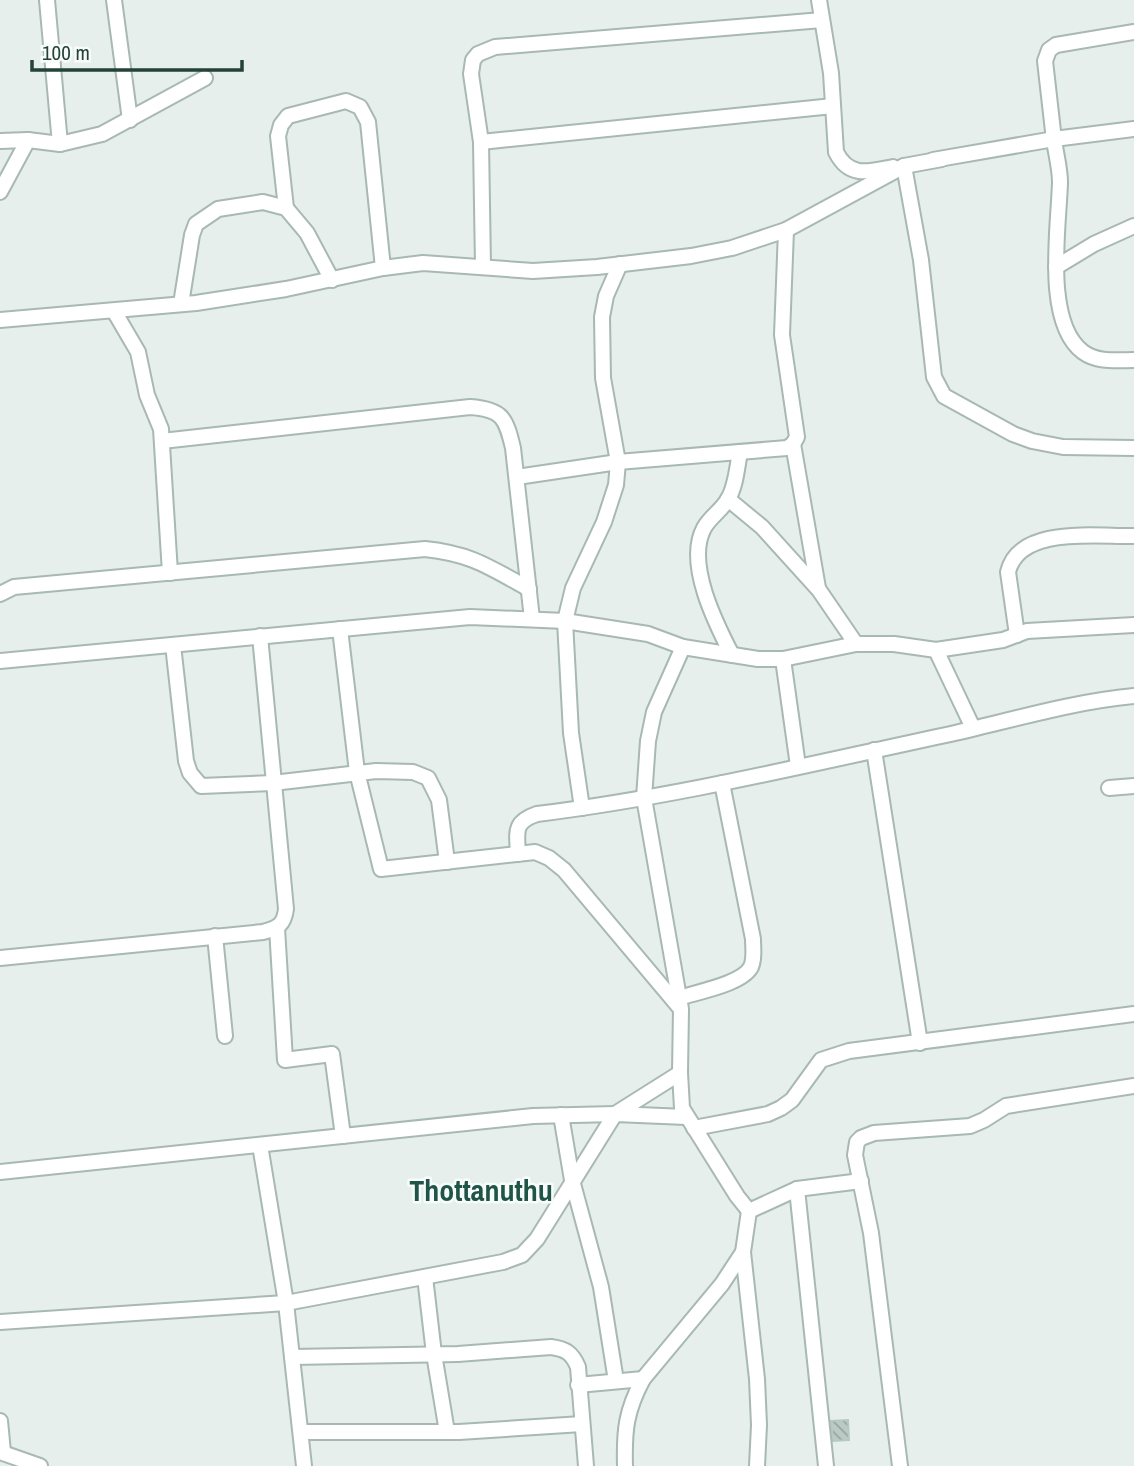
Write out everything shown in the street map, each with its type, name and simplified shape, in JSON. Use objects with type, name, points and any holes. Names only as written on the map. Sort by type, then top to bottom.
[{"type":"street","points":[[47,0],[60,144]]},
{"type":"street","points":[[114,0],[130,120]]},
{"type":"street","points":[[820,0],[831,73],[836,152],[842,163],[852,170],[869,171],[942,159]]},
{"type":"street","points":[[484,266],[481,142],[471,74],[473,60],[478,54],[495,47],[822,20]]},
{"type":"street","points":[[1134,32],[1056,45],[1049,50],[1045,61],[1060,180],[1055,241],[1060,310],[1066,329],[1083,352],[1104,361],[1134,360]]},
{"type":"street","points":[[0,141],[28,140],[60,144],[102,134],[205,78]]},
{"type":"street","points":[[332,280],[307,233],[286,208],[278,136],[281,125],[288,116],[346,101],[360,107],[368,122],[383,268]]},
{"type":"street","points":[[481,142],[832,106]]},
{"type":"street","points":[[0,320],[181,304],[423,263],[533,271],[691,256],[732,248],[786,230],[904,166],[1054,139],[1134,129]]},
{"type":"street","points":[[0,192],[28,140]]},
{"type":"street","points":[[904,166],[920,260],[934,377],[944,396],[1013,434],[1032,441],[1063,447],[1134,448]]},
{"type":"street","points":[[181,304],[196,224],[218,209],[264,202],[286,208]]},
{"type":"street","points":[[1056,267],[1094,244],[1134,226]]},
{"type":"street","points":[[517,477],[618,462],[787,448],[793,444],[797,437],[782,335],[786,230]]},
{"type":"street","points":[[582,808],[571,733],[565,621],[573,588],[604,522],[616,485],[618,462],[606,401],[602,317],[606,296],[620,264]]},
{"type":"street","points":[[114,311],[138,352],[147,395],[161,429],[170,573]]},
{"type":"street","points":[[163,442],[470,407],[499,413],[507,424],[513,448],[532,619]]},
{"type":"street","points":[[793,444],[818,590]]},
{"type":"street","points":[[732,655],[712,617],[700,568],[699,546],[703,529],[728,499],[740,452]]},
{"type":"street","points":[[728,499],[762,527],[818,590],[856,644]]},
{"type":"street","points":[[1017,635],[1009,572],[1011,563],[1019,553],[1049,537],[1134,536]]},
{"type":"street","points":[[0,594],[13,587],[425,549],[455,552],[476,559],[529,589]]},
{"type":"street","points":[[0,649],[0,661],[470,617],[565,621],[648,634],[682,647],[783,659],[856,644],[894,644],[936,650],[970,647],[1027,631],[1134,625]]},
{"type":"street","points":[[340,629],[357,772],[381,869],[534,852],[549,858],[564,870],[680,1003]]},
{"type":"street","points":[[0,958],[277,928],[284,921],[286,909],[260,636]]},
{"type":"street","points":[[173,645],[186,761],[195,782],[207,788],[357,772],[414,772],[428,778],[439,800],[447,862]]},
{"type":"street","points":[[682,647],[654,712],[648,741],[645,798],[680,1003],[682,1108],[749,1211],[743,1252],[757,1379],[757,1466]]},
{"type":"street","points":[[936,650],[973,728]]},
{"type":"street","points":[[783,659],[798,766]]},
{"type":"street","points":[[518,854],[517,830],[521,822],[537,814],[722,783],[1067,706],[1134,696]]},
{"type":"street","points":[[874,750],[920,1043]]},
{"type":"street","points":[[680,1003],[738,979],[750,970],[754,959],[753,939],[722,783]]},
{"type":"street","points":[[1109,788],[1134,786]]},
{"type":"street","points":[[277,928],[285,1059],[332,1054],[343,1136]]},
{"type":"street","points":[[215,936],[225,1036]]},
{"type":"street","points":[[0,1172],[533,1115],[615,1114],[690,1122],[768,1114],[792,1100],[821,1060],[829,1056],[849,1051],[1134,1014]]},
{"type":"street","points":[[0,1322],[286,1303],[503,1262],[522,1255],[537,1239],[615,1114],[680,1073]]},
{"type":"street","points":[[900,1466],[871,1233],[855,1155],[857,1142],[874,1133],[970,1126],[1006,1106],[1134,1086]]},
{"type":"street","points":[[561,1115],[572,1180],[601,1287],[616,1381]]},
{"type":"street","points":[[260,1144],[286,1303],[304,1466]]},
{"type":"street","points":[[749,1211],[797,1189],[860,1181]]},
{"type":"street","points":[[797,1189],[826,1466]]},
{"type":"street","points":[[625,1466],[624,1435],[627,1414],[643,1379],[723,1284],[743,1252]]},
{"type":"street","points":[[425,1277],[447,1432]]},
{"type":"street","points":[[292,1357],[434,1354],[551,1347],[566,1349],[578,1367],[586,1466]]},
{"type":"street","points":[[578,1385],[643,1379]]},
{"type":"street","points":[[0,1421],[1,1452],[40,1466]]},
{"type":"street","points":[[300,1432],[447,1432],[582,1424]]},
{"type":"building","points":[[848,1420],[849,1440],[833,1441],[831,1421]]},
{"type":"district","name":"Thottanuthu","points":[[481,1190]]}]
